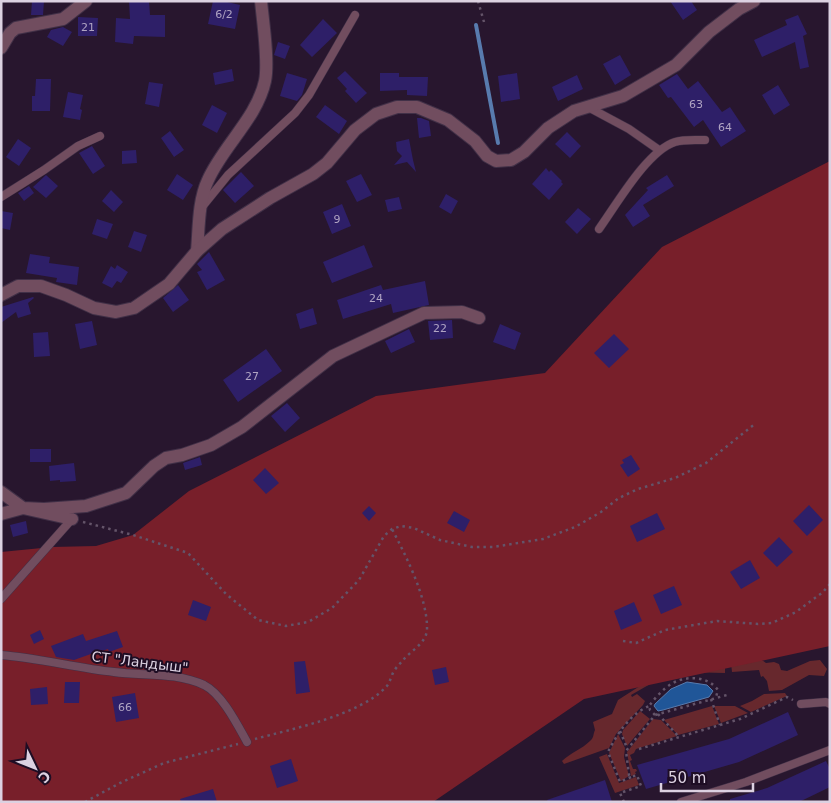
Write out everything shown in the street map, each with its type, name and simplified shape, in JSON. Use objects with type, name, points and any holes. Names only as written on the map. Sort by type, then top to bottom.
[{"type":"street","points":[[1,48],[10,33],[16,28],[63,19],[86,1]]},
{"type":"street","points":[[197,252],[201,208],[207,180],[239,129],[258,104],[265,80],[261,1]]},
{"type":"street","points":[[1,294],[18,286],[41,286],[94,308],[116,312],[134,308],[170,284],[197,252],[222,229],[270,198],[313,174],[327,163],[355,130],[376,114],[397,107],[417,107],[448,120],[475,141],[487,156],[496,161],[511,160],[524,152],[548,128],[574,111],[623,96],[676,65],[709,32],[739,9],[754,1]]},
{"type":"street","points":[[1,514],[23,508],[86,506],[126,493],[154,466],[166,458],[182,455],[210,445],[242,427],[333,356],[424,313],[462,312],[479,318]]},
{"type":"street","points":[[1,492],[23,508],[72,519]]},
{"type":"lane","points":[[201,208],[228,175],[295,113],[309,95],[355,15]]},
{"type":"lane","points":[[588,107],[629,130],[658,150]]},
{"type":"lane","points":[[1,197],[78,146],[100,136]]},
{"type":"lane","points":[[599,229],[648,160],[658,150],[675,142],[705,140]]},
{"type":"lane","points":[[1,599],[72,519]]},
{"type":"lane","name":"СТ \"Ландыш\"","points":[[1,655],[34,658],[74,667],[183,677],[205,686],[223,702],[247,742]]},
{"type":"lane","points":[[801,704],[826,702],[830,704]]},
{"type":"lane","points":[[682,802],[746,782],[830,750]]},
{"type":"path","points":[[478,1],[484,22]]},
{"type":"path","points":[[72,519],[133,535],[188,553],[226,594],[258,620],[286,626],[308,622],[332,608],[359,580],[384,536],[392,529],[401,526],[414,528],[440,540],[472,547],[493,547],[543,539],[575,527],[601,512],[619,498],[638,489],[675,478],[706,463],[756,422]]},
{"type":"path","points":[[85,802],[120,783],[164,763],[307,725],[350,710],[374,698],[387,686],[395,668],[424,638],[427,630],[424,608],[412,569],[392,529]]},
{"type":"path","points":[[623,641],[636,643],[665,630],[717,621],[758,624],[772,623],[796,612],[823,592],[830,584]]},
{"type":"path","points":[[624,802],[620,793],[641,786],[638,775],[620,782],[608,752],[620,731],[640,710],[649,706],[672,683],[683,679],[704,680],[713,684],[718,690],[713,698],[720,725]]},
{"type":"path","points":[[627,748],[656,714],[727,695]]},
{"type":"path","points":[[639,749],[720,725],[760,710],[787,697],[801,704]]},
{"type":"path","points":[[649,706],[652,713],[656,714],[679,737]]},
{"type":"path","points":[[620,731],[627,748],[626,755],[631,777]]},
{"type":"shaded area","points":[[830,161],[830,646],[584,699],[433,802],[1,802],[1,552],[52,547],[96,546],[133,535],[189,491],[376,396],[545,373],[662,247]]},
{"type":"shaded area","points":[[730,656],[749,656],[758,658],[766,663],[774,662],[779,664],[781,670],[787,671],[810,661],[820,660],[827,669],[824,676],[809,675],[782,690],[769,691],[767,681],[763,676],[761,677],[759,670],[732,672],[731,663],[725,664],[725,673],[682,672],[666,675],[631,695],[632,697],[637,694],[645,701],[616,734],[609,748],[564,764],[562,761],[591,740],[595,730],[593,722],[612,714],[618,700],[654,677],[658,670],[668,661],[680,659],[692,662]]},
{"type":"shaded area","points":[[785,693],[787,696],[751,712],[740,706],[764,694]]},
{"type":"shaded area","points":[[712,706],[719,724],[678,735],[664,720]]},
{"type":"shaded area","points":[[714,706],[735,706],[748,713],[721,723]]},
{"type":"shaded area","points":[[640,711],[650,719],[627,746],[622,734],[623,730]]},
{"type":"shaded area","points":[[653,719],[661,720],[677,736],[636,749],[630,755],[632,760],[630,761],[633,769],[637,771],[635,772],[636,774],[631,776],[627,752]]},
{"type":"shaded area","points":[[618,734],[625,748],[624,757],[629,776],[621,781],[609,753]]},
{"type":"shaded area","points":[[607,754],[619,783],[636,777],[639,785],[615,793],[599,757]]},
{"type":"water","points":[[687,682],[707,685],[713,691],[709,697],[658,711],[654,706],[655,704],[671,689]]},
{"type":"building","points":[[32,1],[44,1],[43,15],[31,15]]},
{"type":"building","points":[[129,1],[149,1],[150,15],[165,15],[165,37],[134,36],[133,44],[115,42],[116,18],[130,19]]},
{"type":"building","points":[[213,1],[240,5],[235,29],[208,24]]},
{"type":"building","points":[[670,1],[691,1],[697,10],[683,20]]},
{"type":"building","points":[[798,15],[807,34],[803,36],[809,67],[800,69],[795,42],[762,57],[754,40],[787,25],[785,20]]},
{"type":"building","points":[[78,17],[98,18],[97,36],[78,36]]},
{"type":"building","points":[[323,19],[337,33],[312,57],[300,45]]},
{"type":"building","points":[[63,27],[72,32],[63,46],[47,37],[51,30]]},
{"type":"building","points":[[278,42],[290,46],[285,59],[274,55]]},
{"type":"building","points":[[620,55],[631,75],[615,85],[603,64]]},
{"type":"building","points":[[232,69],[234,81],[215,85],[213,73]]},
{"type":"building","points":[[345,71],[367,93],[356,103],[337,78]]},
{"type":"building","points":[[287,73],[307,79],[302,95],[297,101],[280,96]]},
{"type":"building","points":[[380,73],[399,73],[399,77],[428,77],[427,96],[407,95],[407,90],[380,91]]},
{"type":"building","points":[[517,73],[520,99],[501,102],[498,76]]},
{"type":"building","points":[[677,74],[688,89],[698,81],[722,112],[730,107],[746,131],[721,147],[703,120],[694,127],[671,97],[668,98],[659,85]]},
{"type":"building","points":[[577,75],[583,89],[558,101],[552,87]]},
{"type":"building","points":[[36,79],[51,79],[50,111],[32,111],[32,96],[35,96]]},
{"type":"building","points":[[149,82],[163,84],[159,107],[145,104]]},
{"type":"building","points":[[778,85],[790,105],[774,115],[762,95]]},
{"type":"building","points":[[68,92],[83,95],[80,120],[63,117]]},
{"type":"building","points":[[212,105],[227,113],[217,133],[202,125]]},
{"type":"building","points":[[325,105],[347,121],[339,134],[316,117]]},
{"type":"building","points":[[417,118],[429,121],[431,136],[419,138]]},
{"type":"building","points":[[170,131],[184,150],[174,157],[161,138]]},
{"type":"building","points":[[567,132],[581,146],[570,158],[555,144]]},
{"type":"building","points":[[18,139],[31,148],[19,166],[6,157]]},
{"type":"building","points":[[409,139],[416,172],[407,162],[394,165],[402,156],[397,151],[396,142]]},
{"type":"building","points":[[92,146],[105,166],[93,174],[79,153]]},
{"type":"building","points":[[136,150],[137,163],[122,164],[122,151]]},
{"type":"building","points":[[546,168],[549,172],[551,170],[563,184],[549,200],[532,184]]},
{"type":"building","points":[[241,172],[254,186],[235,203],[223,190]]},
{"type":"building","points":[[177,174],[193,185],[183,200],[167,190]]},
{"type":"building","points":[[361,174],[372,195],[357,202],[346,181]]},
{"type":"building","points":[[46,175],[58,186],[46,198],[33,187]]},
{"type":"building","points":[[667,175],[674,186],[643,205],[650,216],[633,227],[625,215],[648,190],[646,188]]},
{"type":"building","points":[[29,186],[34,193],[24,201],[18,193]]},
{"type":"building","points":[[111,190],[123,202],[114,212],[102,201]]},
{"type":"building","points":[[446,194],[458,201],[451,214],[439,207]]},
{"type":"building","points":[[399,197],[402,209],[388,212],[385,200]]},
{"type":"building","points":[[342,204],[351,226],[332,234],[323,212]]},
{"type":"building","points":[[578,208],[591,219],[577,234],[565,222]]},
{"type":"building","points":[[1,211],[13,213],[10,230],[1,228]]},
{"type":"building","points":[[97,219],[113,224],[107,239],[92,234]]},
{"type":"building","points":[[134,231],[147,235],[141,252],[128,247]]},
{"type":"building","points":[[364,245],[373,267],[332,283],[323,262]]},
{"type":"building","points":[[209,252],[225,280],[207,290],[197,272],[202,270],[197,264]]},
{"type":"building","points":[[30,254],[50,257],[49,263],[79,267],[77,285],[56,282],[57,278],[26,273]]},
{"type":"building","points":[[117,265],[128,272],[121,283],[117,281],[112,288],[102,283],[111,266],[115,269]]},
{"type":"building","points":[[425,281],[429,305],[393,313],[391,304],[343,319],[337,300],[381,285],[383,290]]},
{"type":"building","points":[[178,285],[189,300],[173,312],[163,298]]},
{"type":"building","points":[[33,297],[28,303],[31,314],[18,318],[16,312],[1,323],[1,307]]},
{"type":"building","points":[[313,308],[317,324],[300,329],[296,314]]},
{"type":"building","points":[[452,320],[453,338],[430,340],[428,321]]},
{"type":"building","points":[[92,321],[97,345],[80,349],[75,324]]},
{"type":"building","points":[[500,324],[521,333],[515,350],[493,342]]},
{"type":"building","points":[[409,329],[415,342],[391,353],[385,341]]},
{"type":"building","points":[[48,332],[50,356],[34,357],[33,333]]},
{"type":"building","points":[[614,334],[629,349],[609,368],[594,353]]},
{"type":"building","points":[[266,349],[282,371],[238,402],[223,380]]},
{"type":"building","points":[[287,403],[300,418],[285,432],[271,416]]},
{"type":"building","points":[[30,449],[51,449],[51,462],[30,462]]},
{"type":"building","points":[[631,455],[640,469],[628,477],[620,465],[624,463],[622,460]]},
{"type":"building","points":[[200,457],[202,465],[185,470],[183,463]]},
{"type":"building","points":[[74,463],[76,481],[50,481],[49,466]]},
{"type":"building","points":[[265,468],[279,483],[266,494],[253,480]]},
{"type":"building","points":[[809,505],[823,520],[807,536],[793,521]]},
{"type":"building","points":[[369,506],[376,513],[369,521],[362,513]]},
{"type":"building","points":[[454,511],[470,520],[464,532],[447,523]]},
{"type":"building","points":[[657,513],[665,529],[637,542],[630,526]]},
{"type":"building","points":[[26,521],[28,533],[13,537],[10,525]]},
{"type":"building","points":[[779,537],[793,552],[777,567],[763,553]]},
{"type":"building","points":[[750,560],[760,578],[741,589],[730,572]]},
{"type":"building","points":[[674,586],[682,605],[661,614],[653,595]]},
{"type":"building","points":[[193,600],[211,607],[206,621],[188,615]]},
{"type":"building","points":[[634,602],[642,621],[621,630],[614,611]]},
{"type":"building","points":[[40,630],[44,639],[34,644],[30,635]]},
{"type":"building","points":[[117,631],[123,647],[109,652],[108,649],[102,650],[74,660],[56,657],[51,646],[83,634],[86,641]]},
{"type":"building","points":[[305,661],[310,692],[296,694],[294,662]]},
{"type":"building","points":[[446,667],[449,682],[435,685],[432,670]]},
{"type":"building","points":[[65,682],[80,682],[79,703],[64,703]]},
{"type":"building","points":[[47,687],[48,704],[31,705],[30,689]]},
{"type":"building","points":[[135,693],[139,718],[116,722],[112,697]]},
{"type":"building","points":[[788,712],[798,735],[739,762],[646,789],[637,765],[729,739]]},
{"type":"building","points":[[291,759],[298,781],[277,788],[270,766]]},
{"type":"building","points":[[826,761],[830,769],[830,787],[799,802],[730,802],[730,799],[767,788]]},
{"type":"building","points":[[605,780],[612,802],[548,802],[547,800]]},
{"type":"building","points":[[213,789],[217,802],[181,802],[180,799]]},
{"type":"waterway","points":[[476,25],[498,143]]}]
